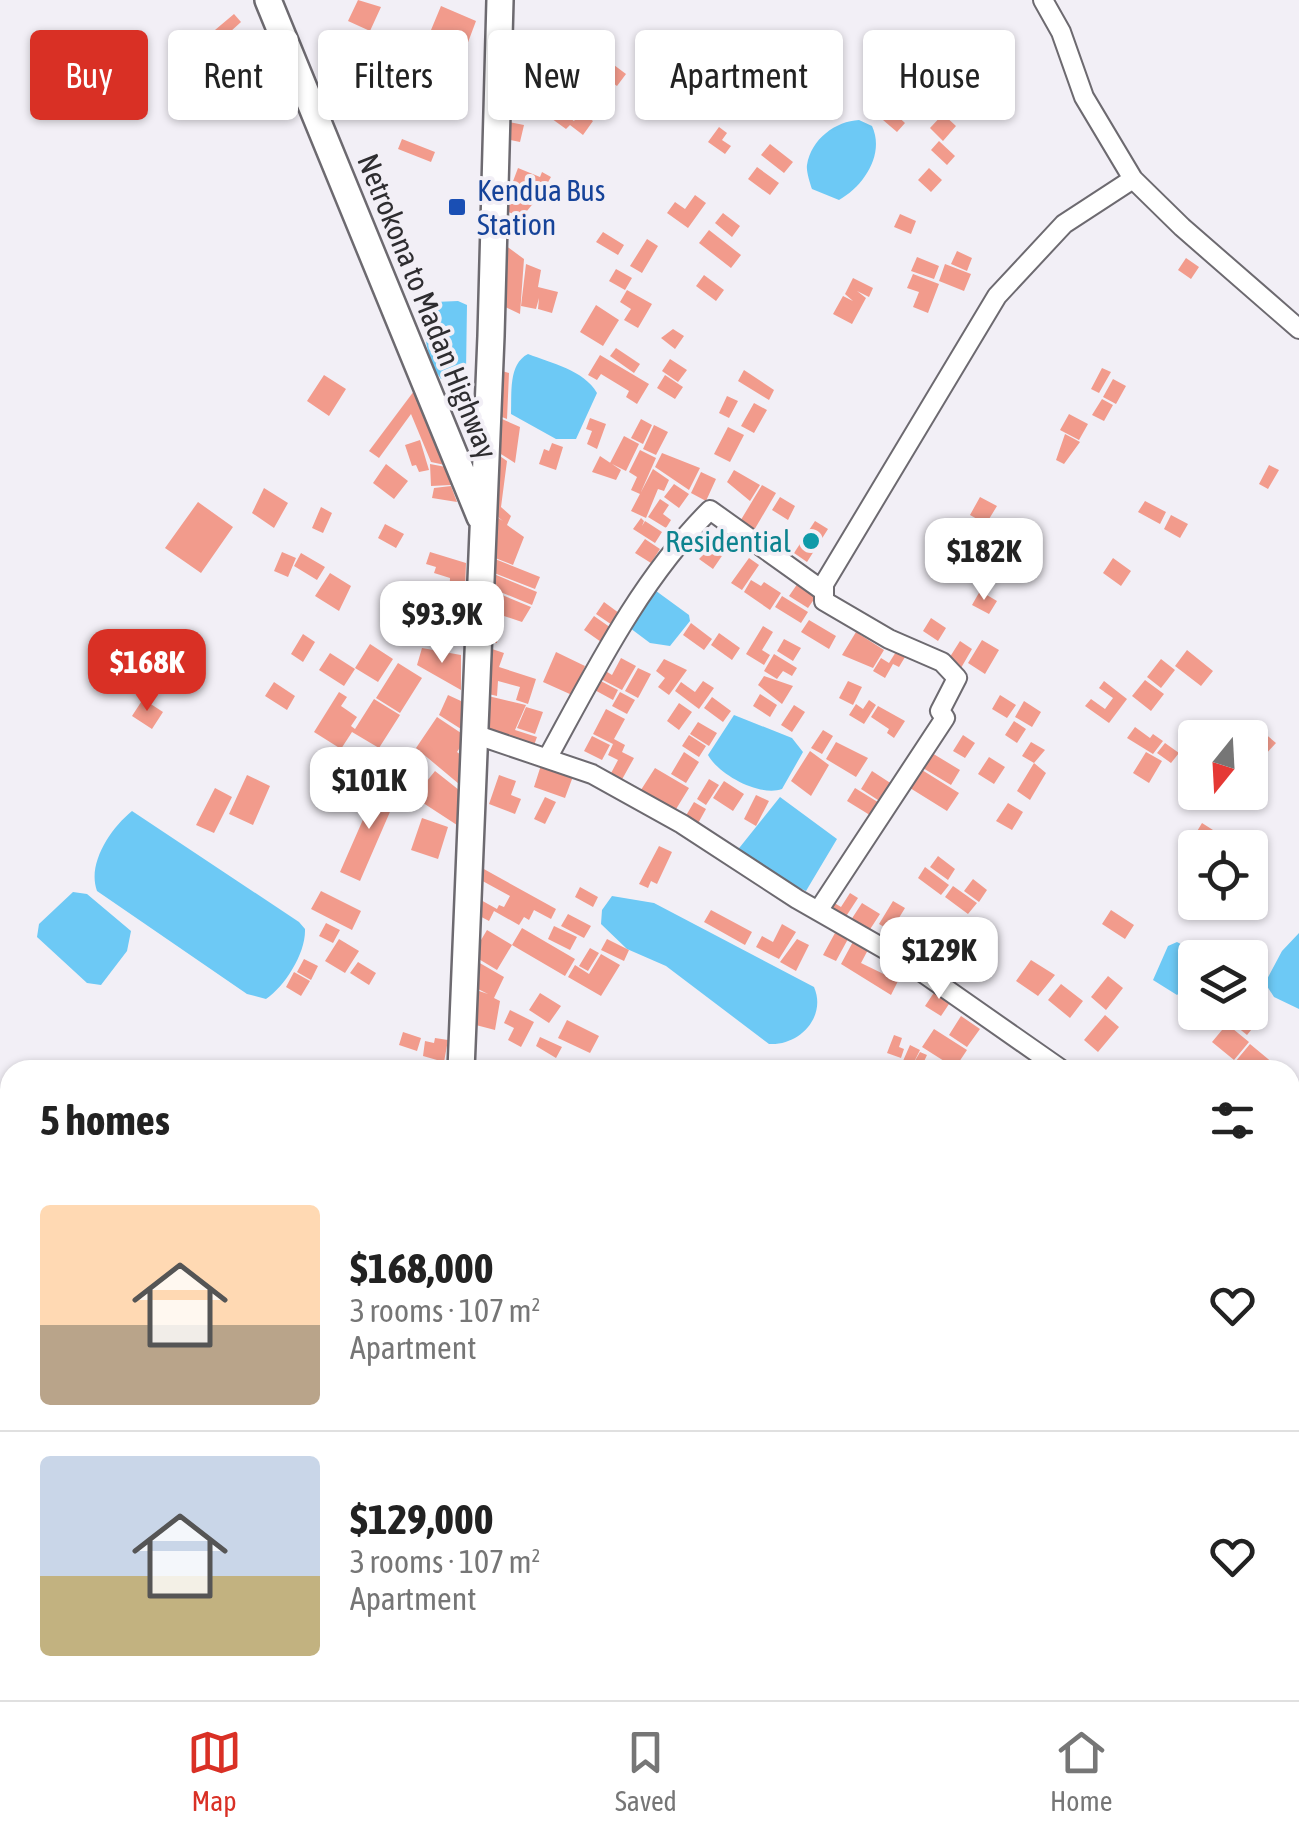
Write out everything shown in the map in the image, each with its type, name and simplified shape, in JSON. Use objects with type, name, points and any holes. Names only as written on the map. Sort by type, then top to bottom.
[{"type":"main road","name":"Netrokona to Madan Highway","points":[[268,0],[484,526]]},
{"type":"main road","points":[[461,1060],[477,735],[500,0]]},
{"type":"street","points":[[1044,0],[1084,96],[1134,179],[1182,228],[1299,329]]},
{"type":"street","points":[[818,910],[945,718],[940,711],[957,678],[942,662],[889,639],[824,601],[822,590],[997,296],[1064,224],[1134,179]]},
{"type":"street","points":[[548,757],[643,591],[668,554],[707,512],[718,513],[822,590]]},
{"type":"street","points":[[477,735],[592,774],[682,824],[909,963],[1048,1060]]},
{"type":"water","points":[[859,120],[872,126],[876,147],[864,178],[839,200],[812,189],[807,168],[814,147],[833,128]]},
{"type":"water","points":[[458,301],[467,305],[466,371],[464,379],[441,379],[426,344],[427,307],[435,302]]},
{"type":"water","points":[[528,354],[576,373],[597,393],[576,439],[556,439],[511,414],[514,372]]},
{"type":"water","points":[[652,588],[689,615],[690,621],[670,646],[650,643],[630,628]]},
{"type":"water","points":[[734,715],[792,738],[803,752],[782,789],[752,787],[713,763],[708,755]]},
{"type":"water","points":[[780,797],[837,839],[806,891],[732,857]]},
{"type":"water","points":[[132,811],[305,929],[293,968],[266,999],[247,994],[97,891],[95,870],[102,848]]},
{"type":"water","points":[[73,892],[87,894],[131,931],[127,951],[101,985],[87,983],[37,937],[39,924]]},
{"type":"water","points":[[612,896],[654,903],[814,987],[817,1009],[808,1027],[791,1040],[769,1044],[666,966],[627,949],[601,924],[602,910]]},
{"type":"water","points":[[1299,933],[1299,1009],[1274,997],[1268,988],[1268,977],[1282,951]]},
{"type":"water","points":[[1178,943],[1177,995],[1153,980],[1168,946]]},
{"type":"building","points":[[358,0],[381,7],[370,30],[348,21]]},
{"type":"building","points":[[441,6],[476,21],[468,42],[468,30],[431,30]]},
{"type":"building","points":[[234,14],[241,22],[232,30],[215,30]]},
{"type":"building","points":[[615,66],[626,74],[615,85]]},
{"type":"building","points":[[554,120],[593,121],[583,135],[570,125],[566,129]]},
{"type":"building","points":[[883,120],[902,120],[905,123],[897,132]]},
{"type":"building","points":[[937,120],[950,120],[956,126],[943,141],[930,128]]},
{"type":"building","points":[[509,122],[524,125],[520,142],[506,139]]},
{"type":"building","points":[[719,127],[727,133],[722,140],[731,146],[725,154],[708,142]]},
{"type":"building","points":[[402,139],[435,152],[431,162],[398,149]]},
{"type":"building","points":[[939,141],[955,156],[947,165],[931,150]]},
{"type":"building","points":[[770,144],[793,162],[784,173],[761,155]]},
{"type":"building","points":[[757,167],[779,183],[770,195],[748,179]]},
{"type":"building","points":[[518,168],[551,177],[541,194],[522,186],[540,195],[522,217],[500,209],[500,179],[512,184]]},
{"type":"building","points":[[929,168],[942,180],[931,192],[918,180]]},
{"type":"building","points":[[695,195],[706,203],[688,228],[667,213],[675,202],[685,209]]},
{"type":"building","points":[[723,213],[740,226],[732,237],[715,223]]},
{"type":"building","points":[[900,214],[916,221],[911,234],[894,227]]},
{"type":"building","points":[[709,230],[741,255],[731,268],[699,243]]},
{"type":"building","points":[[603,232],[624,245],[618,255],[596,242]]},
{"type":"building","points":[[647,239],[658,246],[642,273],[630,266]]},
{"type":"building","points":[[502,243],[524,259],[520,314],[495,302]]},
{"type":"building","points":[[957,251],[972,258],[967,271],[951,264]]},
{"type":"building","points":[[917,257],[939,266],[934,279],[911,271]]},
{"type":"building","points":[[1186,258],[1199,267],[1191,279],[1178,270]]},
{"type":"building","points":[[526,264],[541,270],[538,287],[558,292],[552,313],[538,309],[539,298],[536,309],[521,306]]},
{"type":"building","points":[[945,264],[971,274],[964,291],[939,281]]},
{"type":"building","points":[[616,269],[632,278],[625,290],[609,281]]},
{"type":"building","points":[[913,274],[939,284],[928,313],[913,307],[919,292],[907,288]]},
{"type":"building","points":[[704,275],[724,290],[716,301],[696,286]]},
{"type":"building","points":[[853,278],[873,288],[869,297],[857,291],[866,298],[852,324],[833,314],[843,296],[853,301],[845,294]]},
{"type":"building","points":[[627,290],[652,304],[638,328],[624,320],[631,309],[620,302]]},
{"type":"building","points":[[596,305],[619,320],[603,346],[580,332]]},
{"type":"building","points":[[673,329],[684,336],[675,349],[661,338]]},
{"type":"building","points":[[616,348],[640,364],[634,373],[610,356]]},
{"type":"building","points":[[600,355],[649,384],[637,404],[626,397],[629,391],[601,374],[597,380],[588,375]]},
{"type":"building","points":[[670,359],[687,370],[678,382],[662,371]]},
{"type":"building","points":[[1102,368],[1111,372],[1099,393],[1091,389]]},
{"type":"building","points":[[495,369],[509,373],[507,419],[494,414]]},
{"type":"building","points":[[744,370],[774,390],[769,400],[738,381]]},
{"type":"building","points":[[324,375],[346,389],[329,416],[307,401]]},
{"type":"building","points":[[665,375],[683,387],[675,399],[657,388]]},
{"type":"building","points":[[1113,379],[1126,386],[1116,404],[1103,397]]},
{"type":"building","points":[[414,391],[423,401],[419,405],[445,465],[431,462],[411,414],[379,458],[369,451]]},
{"type":"building","points":[[727,396],[738,401],[729,418],[719,413]]},
{"type":"building","points":[[1102,399],[1113,405],[1104,421],[1092,415]]},
{"type":"building","points":[[754,403],[767,410],[754,433],[741,426]]},
{"type":"building","points":[[1069,414],[1088,424],[1079,440],[1060,430]]},
{"type":"building","points":[[495,416],[520,427],[515,463],[493,449]]},
{"type":"building","points":[[590,418],[606,424],[597,449],[587,444],[592,431],[586,429]]},
{"type":"building","points":[[641,419],[652,425],[643,444],[631,438]]},
{"type":"building","points":[[654,425],[668,432],[656,455],[643,449]]},
{"type":"building","points":[[728,427],[744,435],[730,462],[714,454]]},
{"type":"building","points":[[1065,434],[1080,442],[1064,464],[1056,460]]},
{"type":"building","points":[[624,436],[639,444],[626,471],[610,463]]},
{"type":"building","points":[[420,440],[429,470],[419,472],[416,465],[412,466],[405,445]]},
{"type":"building","points":[[552,443],[563,447],[556,470],[539,464],[544,449],[549,451]]},
{"type":"building","points":[[640,450],[656,458],[640,494],[631,490],[637,477],[629,472]]},
{"type":"building","points":[[494,452],[507,461],[501,507],[511,516],[507,525],[524,537],[513,565],[490,556],[489,512],[503,521],[489,510]]},
{"type":"building","points":[[662,453],[700,468],[689,490],[655,467]]},
{"type":"building","points":[[600,456],[621,470],[616,480],[592,472]]},
{"type":"building","points":[[386,464],[408,481],[394,499],[373,483]]},
{"type":"building","points":[[430,464],[446,467],[451,485],[431,486]]},
{"type":"building","points":[[1269,465],[1279,470],[1268,489],[1259,484]]},
{"type":"building","points":[[653,469],[669,480],[664,491],[658,489],[646,518],[631,511]]},
{"type":"building","points":[[734,470],[760,485],[750,501],[727,482]]},
{"type":"building","points":[[701,472],[716,479],[706,501],[691,493]]},
{"type":"building","points":[[674,484],[689,494],[679,508],[664,497]]},
{"type":"building","points":[[762,485],[776,493],[753,532],[739,523]]},
{"type":"building","points":[[451,486],[457,502],[432,498],[434,488]]},
{"type":"building","points":[[264,488],[288,503],[274,528],[252,513]]},
{"type":"building","points":[[780,497],[795,506],[788,520],[772,510]]},
{"type":"building","points":[[980,497],[997,506],[986,524],[970,515]]},
{"type":"building","points":[[660,499],[669,505],[663,514],[671,520],[666,528],[648,517]]},
{"type":"building","points":[[1145,501],[1166,512],[1160,524],[1138,512]]},
{"type":"building","points":[[198,502],[233,527],[201,573],[165,548]]},
{"type":"building","points":[[321,507],[332,513],[323,533],[312,528]]},
{"type":"building","points":[[1171,515],[1188,524],[1180,538],[1164,529]]},
{"type":"building","points":[[641,518],[642,526],[645,521],[662,532],[655,543],[633,529]]},
{"type":"building","name":"Residential","points":[[815,521],[828,529],[807,562],[794,553]]},
{"type":"building","points":[[385,524],[404,534],[396,548],[378,538]]},
{"type":"building","points":[[645,539],[660,549],[651,563],[635,553]]},
{"type":"building","points":[[716,542],[726,550],[713,569],[699,559]]},
{"type":"building","points":[[282,552],[296,558],[288,577],[274,571]]},
{"type":"building","points":[[430,552],[466,563],[463,640],[444,639],[444,632],[425,629],[427,621],[448,621],[450,578],[434,573],[436,567],[426,564]]},
{"type":"building","points":[[301,553],[325,567],[317,580],[294,566]]},
{"type":"building","points":[[490,557],[540,577],[535,589],[489,571]]},
{"type":"building","points":[[749,558],[759,565],[742,590],[731,583]]},
{"type":"building","points":[[1113,558],[1131,571],[1121,586],[1103,573]]},
{"type":"building","points":[[489,572],[537,592],[532,605],[486,586]]},
{"type":"building","points":[[330,573],[351,586],[339,611],[315,596]]},
{"type":"building","points":[[751,580],[761,586],[764,582],[781,593],[770,610],[744,592]]},
{"type":"building","points":[[798,583],[817,595],[808,608],[789,596]]},
{"type":"building","points":[[399,586],[446,599],[442,611],[395,599]]},
{"type":"building","points":[[483,587],[531,607],[522,622],[498,614],[497,643],[483,643]]},
{"type":"building","points":[[980,591],[997,601],[989,614],[972,605]]},
{"type":"building","points":[[782,596],[808,612],[801,623],[775,607]]},
{"type":"building","points":[[604,602],[623,616],[615,627],[596,614]]},
{"type":"building","points":[[394,615],[417,623],[412,636],[390,629]]},
{"type":"building","points":[[594,616],[614,630],[604,644],[584,630]]},
{"type":"building","points":[[931,618],[946,628],[938,641],[923,631]]},
{"type":"building","points":[[809,620],[836,636],[829,649],[801,632]]},
{"type":"building","points":[[691,623],[712,639],[704,650],[683,635]]},
{"type":"building","points":[[763,626],[773,632],[762,650],[770,655],[764,665],[746,654]]},
{"type":"building","points":[[856,632],[884,650],[873,668],[842,655]]},
{"type":"building","points":[[719,633],[740,648],[732,660],[711,645]]},
{"type":"building","points":[[303,634],[315,642],[303,662],[291,654]]},
{"type":"building","points":[[784,639],[801,648],[793,661],[777,651]]},
{"type":"building","points":[[982,640],[999,650],[985,674],[968,663]]},
{"type":"building","points":[[960,641],[972,649],[961,668],[948,660]]},
{"type":"building","points":[[370,644],[393,659],[378,682],[355,668]]},
{"type":"building","points":[[899,647],[908,652],[899,667],[893,664],[885,678],[873,671],[881,658],[889,663]]},
{"type":"building","points":[[422,648],[461,655],[461,690],[417,665]]},
{"type":"building","points":[[489,648],[504,653],[499,667],[536,679],[528,704],[516,700],[520,687],[498,681],[497,696],[484,693]]},
{"type":"building","points":[[1187,650],[1213,671],[1201,686],[1175,666]]},
{"type":"building","points":[[556,652],[585,666],[572,695],[543,682]]},
{"type":"building","points":[[330,653],[355,669],[344,686],[319,670]]},
{"type":"building","points":[[774,654],[797,668],[792,676],[783,671],[777,679],[764,671]]},
{"type":"building","points":[[621,658],[636,666],[622,690],[599,678],[604,670],[612,675]]},
{"type":"building","points":[[664,659],[687,670],[669,695],[658,687],[665,678],[656,671]]},
{"type":"building","points":[[1161,659],[1175,670],[1161,688],[1147,677]]},
{"type":"building","points":[[398,663],[422,678],[400,713],[376,698]]},
{"type":"building","points":[[638,668],[651,674],[638,698],[625,691]]},
{"type":"building","points":[[764,676],[793,686],[782,704],[758,685]]},
{"type":"building","points":[[597,679],[618,690],[613,700],[591,688]]},
{"type":"building","points":[[1145,680],[1164,694],[1151,711],[1132,696]]},
{"type":"building","points":[[703,681],[714,688],[699,709],[675,691],[681,682],[695,692]]},
{"type":"building","points":[[848,681],[862,687],[853,705],[839,698]]},
{"type":"building","points":[[1104,681],[1127,699],[1109,723],[1085,706],[1091,699],[1105,709],[1113,698],[1099,688]]},
{"type":"building","points":[[274,682],[295,696],[287,710],[265,696]]},
{"type":"building","points":[[339,692],[347,697],[341,706],[357,717],[351,726],[355,729],[374,699],[400,715],[379,748],[352,732],[341,749],[314,732]]},
{"type":"building","points":[[620,692],[635,700],[627,714],[612,706]]},
{"type":"building","points":[[760,694],[777,705],[770,717],[753,706]]},
{"type":"building","points":[[448,695],[461,701],[461,729],[439,715]]},
{"type":"building","points":[[484,695],[526,705],[515,730],[537,737],[533,748],[481,732]]},
{"type":"building","points":[[1000,695],[1016,705],[1007,718],[992,709]]},
{"type":"building","points":[[712,697],[731,711],[723,722],[704,708]]},
{"type":"building","points":[[143,699],[163,712],[152,729],[132,716]]},
{"type":"building","points":[[869,700],[876,705],[864,724],[849,715],[856,704],[863,709]]},
{"type":"building","points":[[1024,701],[1041,712],[1032,727],[1015,717]]},
{"type":"building","points":[[679,703],[692,712],[679,730],[667,721]]},
{"type":"building","points":[[794,705],[805,712],[792,732],[781,725]]},
{"type":"building","points":[[878,706],[905,721],[894,738],[887,733],[889,729],[871,717]]},
{"type":"building","points":[[526,707],[543,712],[535,734],[517,728]]},
{"type":"building","points":[[606,709],[625,719],[614,739],[625,745],[622,752],[634,758],[620,783],[609,777],[618,760],[608,755],[613,744],[593,734]]},
{"type":"building","points":[[437,717],[467,737],[457,752],[461,755],[459,784],[416,748]]},
{"type":"building","points":[[1014,721],[1026,729],[1017,743],[1005,735]]},
{"type":"building","points":[[698,722],[717,733],[709,746],[690,734]]},
{"type":"building","points":[[1135,727],[1150,738],[1153,734],[1163,741],[1153,754],[1127,738]]},
{"type":"building","points":[[823,730],[833,736],[822,754],[811,748]]},
{"type":"building","points":[[689,735],[706,746],[699,757],[682,746]]},
{"type":"building","points":[[963,735],[975,743],[965,758],[953,751]]},
{"type":"building","points":[[592,736],[610,745],[602,760],[584,751]]},
{"type":"building","points":[[836,742],[868,758],[856,777],[826,759]]},
{"type":"building","points":[[1031,742],[1045,750],[1034,763],[1022,756]]},
{"type":"building","points":[[1165,743],[1178,754],[1171,763],[1157,753]]},
{"type":"building","points":[[927,750],[960,770],[951,785],[918,765]]},
{"type":"building","points":[[810,751],[829,765],[811,796],[791,781]]},
{"type":"building","points":[[684,752],[699,762],[686,783],[671,774]]},
{"type":"building","points":[[1146,752],[1162,761],[1149,783],[1133,773]]},
{"type":"building","points":[[989,757],[1005,767],[994,784],[978,774]]},
{"type":"building","points":[[543,759],[575,771],[565,798],[534,787]]},
{"type":"building","points":[[1034,763],[1046,773],[1030,800],[1017,791]]},
{"type":"building","points":[[403,768],[421,779],[410,795],[393,783]]},
{"type":"building","points":[[655,768],[689,788],[673,814],[639,793]]},
{"type":"building","points":[[922,770],[959,793],[947,811],[910,788]]},
{"type":"building","points":[[435,771],[459,790],[460,827],[414,797]]},
{"type":"building","points":[[872,771],[895,786],[884,804],[861,789]]},
{"type":"building","points":[[247,775],[270,786],[253,825],[229,814]]},
{"type":"building","points":[[499,775],[516,781],[511,795],[521,799],[515,814],[489,804]]},
{"type":"building","points":[[709,779],[719,785],[706,805],[697,799]]},
{"type":"building","points":[[724,781],[744,794],[733,811],[713,798]]},
{"type":"building","points":[[379,783],[399,791],[360,881],[340,872]]},
{"type":"building","points":[[215,788],[232,797],[214,833],[196,825]]},
{"type":"building","points":[[855,788],[881,804],[873,817],[847,801]]},
{"type":"building","points":[[756,795],[769,801],[756,826],[744,819]]},
{"type":"building","points":[[545,797],[556,802],[545,824],[534,819]]},
{"type":"building","points":[[694,802],[706,809],[696,827],[684,819]]},
{"type":"building","points":[[1008,803],[1023,812],[1012,830],[996,821]]},
{"type":"building","points":[[422,818],[448,827],[438,859],[411,850]]},
{"type":"building","points":[[659,846],[672,852],[657,884],[651,881],[648,888],[639,884]]},
{"type":"building","points":[[938,856],[955,869],[948,880],[930,867]]},
{"type":"building","points":[[925,867],[949,885],[941,895],[918,878]]},
{"type":"building","points":[[482,868],[556,909],[551,919],[534,910],[529,920],[524,917],[519,925],[494,911],[489,921],[472,912],[479,899],[497,909],[499,905],[504,907],[510,896],[477,878]]},
{"type":"building","points":[[973,879],[987,890],[979,902],[964,891]]},
{"type":"building","points":[[953,886],[977,903],[968,914],[945,897]]},
{"type":"building","points":[[580,887],[598,897],[593,907],[575,897]]},
{"type":"building","points":[[321,891],[361,911],[352,930],[311,909]]},
{"type":"building","points":[[850,893],[858,898],[843,921],[826,910],[831,901],[841,907]]},
{"type":"building","points":[[893,901],[905,908],[891,931],[879,924]]},
{"type":"building","points":[[862,903],[880,914],[867,934],[849,923]]},
{"type":"building","points":[[711,910],[752,932],[745,945],[704,922]]},
{"type":"building","points":[[1111,910],[1134,925],[1125,939],[1102,924]]},
{"type":"building","points":[[568,914],[591,926],[584,938],[561,926]]},
{"type":"building","points":[[326,923],[340,930],[333,943],[319,936]]},
{"type":"building","points":[[782,924],[796,932],[779,959],[756,947],[762,936],[773,942]]},
{"type":"building","points":[[554,926],[577,937],[570,950],[548,939]]},
{"type":"building","points":[[522,928],[575,959],[565,976],[512,945]]},
{"type":"building","points":[[487,930],[512,945],[497,970],[472,955]]},
{"type":"building","points":[[922,930],[946,944],[935,962],[926,956],[931,948],[916,939]]},
{"type":"building","points":[[835,933],[848,939],[836,961],[823,955]]},
{"type":"building","points":[[855,938],[870,946],[861,963],[898,981],[891,995],[841,964]]},
{"type":"building","points":[[339,939],[359,951],[345,973],[325,961]]},
{"type":"building","points":[[607,939],[629,950],[624,961],[601,950]]},
{"type":"building","points":[[797,939],[809,945],[796,971],[780,962]]},
{"type":"building","points":[[590,948],[599,953],[588,971],[579,966]]},
{"type":"building","points":[[601,954],[620,965],[601,996],[568,977],[575,965],[589,974]]},
{"type":"building","points":[[304,959],[318,966],[311,980],[297,972]]},
{"type":"building","points":[[1031,960],[1055,975],[1038,996],[1016,981]]},
{"type":"building","points":[[358,962],[376,973],[369,985],[350,973]]},
{"type":"building","points":[[478,962],[504,977],[494,998],[500,1001],[495,1030],[472,1024],[476,990],[488,994],[474,987]]},
{"type":"building","points":[[294,972],[310,981],[301,996],[286,987]]},
{"type":"building","points":[[1108,976],[1123,988],[1106,1010],[1091,997]]},
{"type":"building","points":[[1061,984],[1083,1001],[1070,1018],[1048,1000]]},
{"type":"building","points":[[937,988],[953,998],[941,1016],[925,1006]]},
{"type":"building","points":[[540,993],[561,1006],[549,1023],[529,1010]]},
{"type":"building","points":[[510,1010],[534,1022],[521,1047],[508,1040],[514,1028],[504,1023]]},
{"type":"building","points":[[1105,1015],[1119,1027],[1098,1052],[1084,1040]]},
{"type":"building","points":[[961,1016],[980,1029],[967,1047],[949,1035]]},
{"type":"building","points":[[567,1020],[599,1036],[590,1053],[558,1038]]},
{"type":"building","points":[[934,1029],[967,1050],[960,1060],[942,1060],[922,1047]]},
{"type":"building","points":[[1222,1030],[1234,1030],[1249,1042],[1234,1060],[1212,1042]]},
{"type":"building","points":[[403,1032],[421,1038],[417,1051],[399,1045]]},
{"type":"building","points":[[894,1035],[902,1038],[901,1058],[887,1053]]},
{"type":"building","points":[[540,1037],[562,1047],[556,1058],[536,1046]]},
{"type":"building","points":[[435,1038],[448,1040],[444,1060],[423,1056],[425,1041],[434,1043]]},
{"type":"building","points":[[1250,1044],[1269,1060],[1237,1060]]},
{"type":"building","points":[[910,1045],[920,1050],[915,1060],[903,1060]]},
{"type":"place","name":"Kendua Bus Station","points":[[457,207]]},
{"type":"place","name":"Residential","points":[[811,541]]}]
